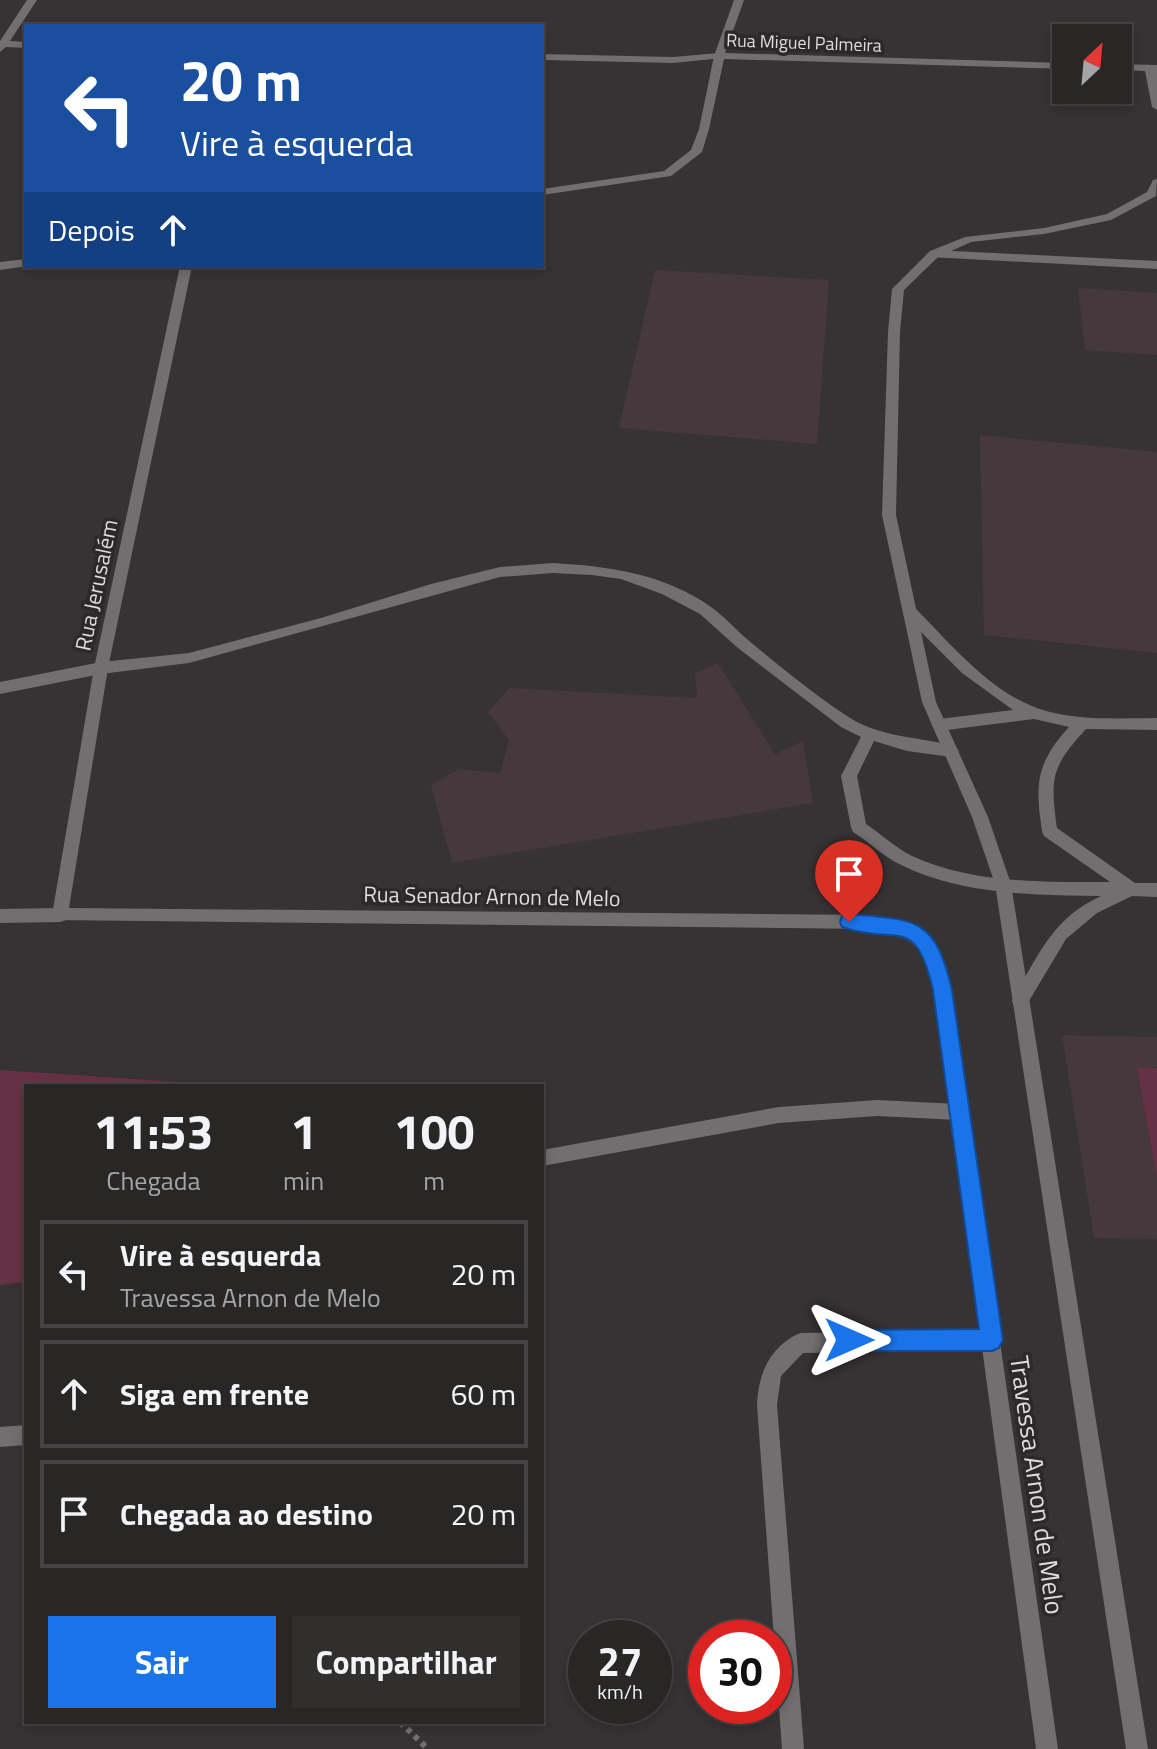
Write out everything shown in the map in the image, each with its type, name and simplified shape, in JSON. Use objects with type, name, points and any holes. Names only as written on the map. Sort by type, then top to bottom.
[{"type":"street","points":[[1,46],[32,0]]},
{"type":"street","points":[[544,192],[659,176],[684,163],[696,152],[704,129],[719,56],[739,0]]},
{"type":"street","points":[[1,46],[24,45]]},
{"type":"street","name":"Rua Miguel Palmeira","points":[[544,57],[673,60],[719,56],[1052,66]]},
{"type":"street","points":[[1132,67],[1153,68],[1157,107]]},
{"type":"street","points":[[1137,1749],[1003,884],[991,845],[929,702],[889,515],[898,289],[934,254],[969,239],[1044,231],[1111,217],[1152,194],[1157,182]]},
{"type":"street","points":[[934,254],[1157,265]]},
{"type":"street","points":[[0,266],[24,263]]},
{"type":"street","name":"Rua Jerusalém","points":[[60,915],[101,668],[186,268]]},
{"type":"street","points":[[0,688],[101,668],[189,658],[500,572],[553,568],[592,570],[622,574],[667,590],[705,610],[826,709],[870,734],[907,745],[951,751]]},
{"type":"street","points":[[910,612],[989,686],[1034,713]]},
{"type":"street","points":[[939,725],[1034,713],[1082,723],[1157,724]]},
{"type":"street","points":[[1082,723],[1054,752],[1042,783],[1050,831],[1131,889]]},
{"type":"street","points":[[870,734],[849,776],[859,827],[905,859],[952,877],[1003,884],[1157,890]]},
{"type":"street","points":[[1020,1001],[1060,934],[1091,908],[1131,889]]},
{"type":"street","name":"Rua Senador Arnon de Melo","points":[[0,916],[870,922],[904,927],[921,936],[935,958],[942,990]]},
{"type":"street","name":"Travessa Arnon de Melo","points":[[942,990],[1047,1749]]},
{"type":"street","points":[[544,1158],[779,1115],[877,1108],[958,1112]]},
{"type":"street","points":[[793,1749],[767,1405],[770,1373],[780,1356],[800,1343],[992,1340]]},
{"type":"street","points":[[0,1437],[24,1435]]},
{"type":"path","points":[[402,1724],[428,1749]]},
{"type":"shaded area","points":[[655,270],[829,280],[817,444],[619,428]]},
{"type":"shaded area","points":[[1078,288],[1157,293],[1157,355],[1085,350]]},
{"type":"shaded area","points":[[980,435],[1157,452],[1157,653],[984,635]]},
{"type":"shaded area","points":[[718,663],[775,754],[803,741],[813,803],[452,863],[431,785],[459,769],[500,773],[509,740],[488,712],[509,688],[697,698],[695,673]]},
{"type":"shaded area","points":[[1062,1035],[1157,1037],[1157,1067],[1137,1069],[1157,1180],[1157,1239],[1094,1238]]},
{"type":"shaded area","points":[[1137,1068],[1157,1068],[1157,1180]]},
{"type":"shaded area","points":[[0,1070],[209,1084],[24,1084],[24,1282],[0,1285]]},
{"type":"route","points":[[849,922],[904,927],[921,936],[935,958],[992,1340],[849,1340]]}]
